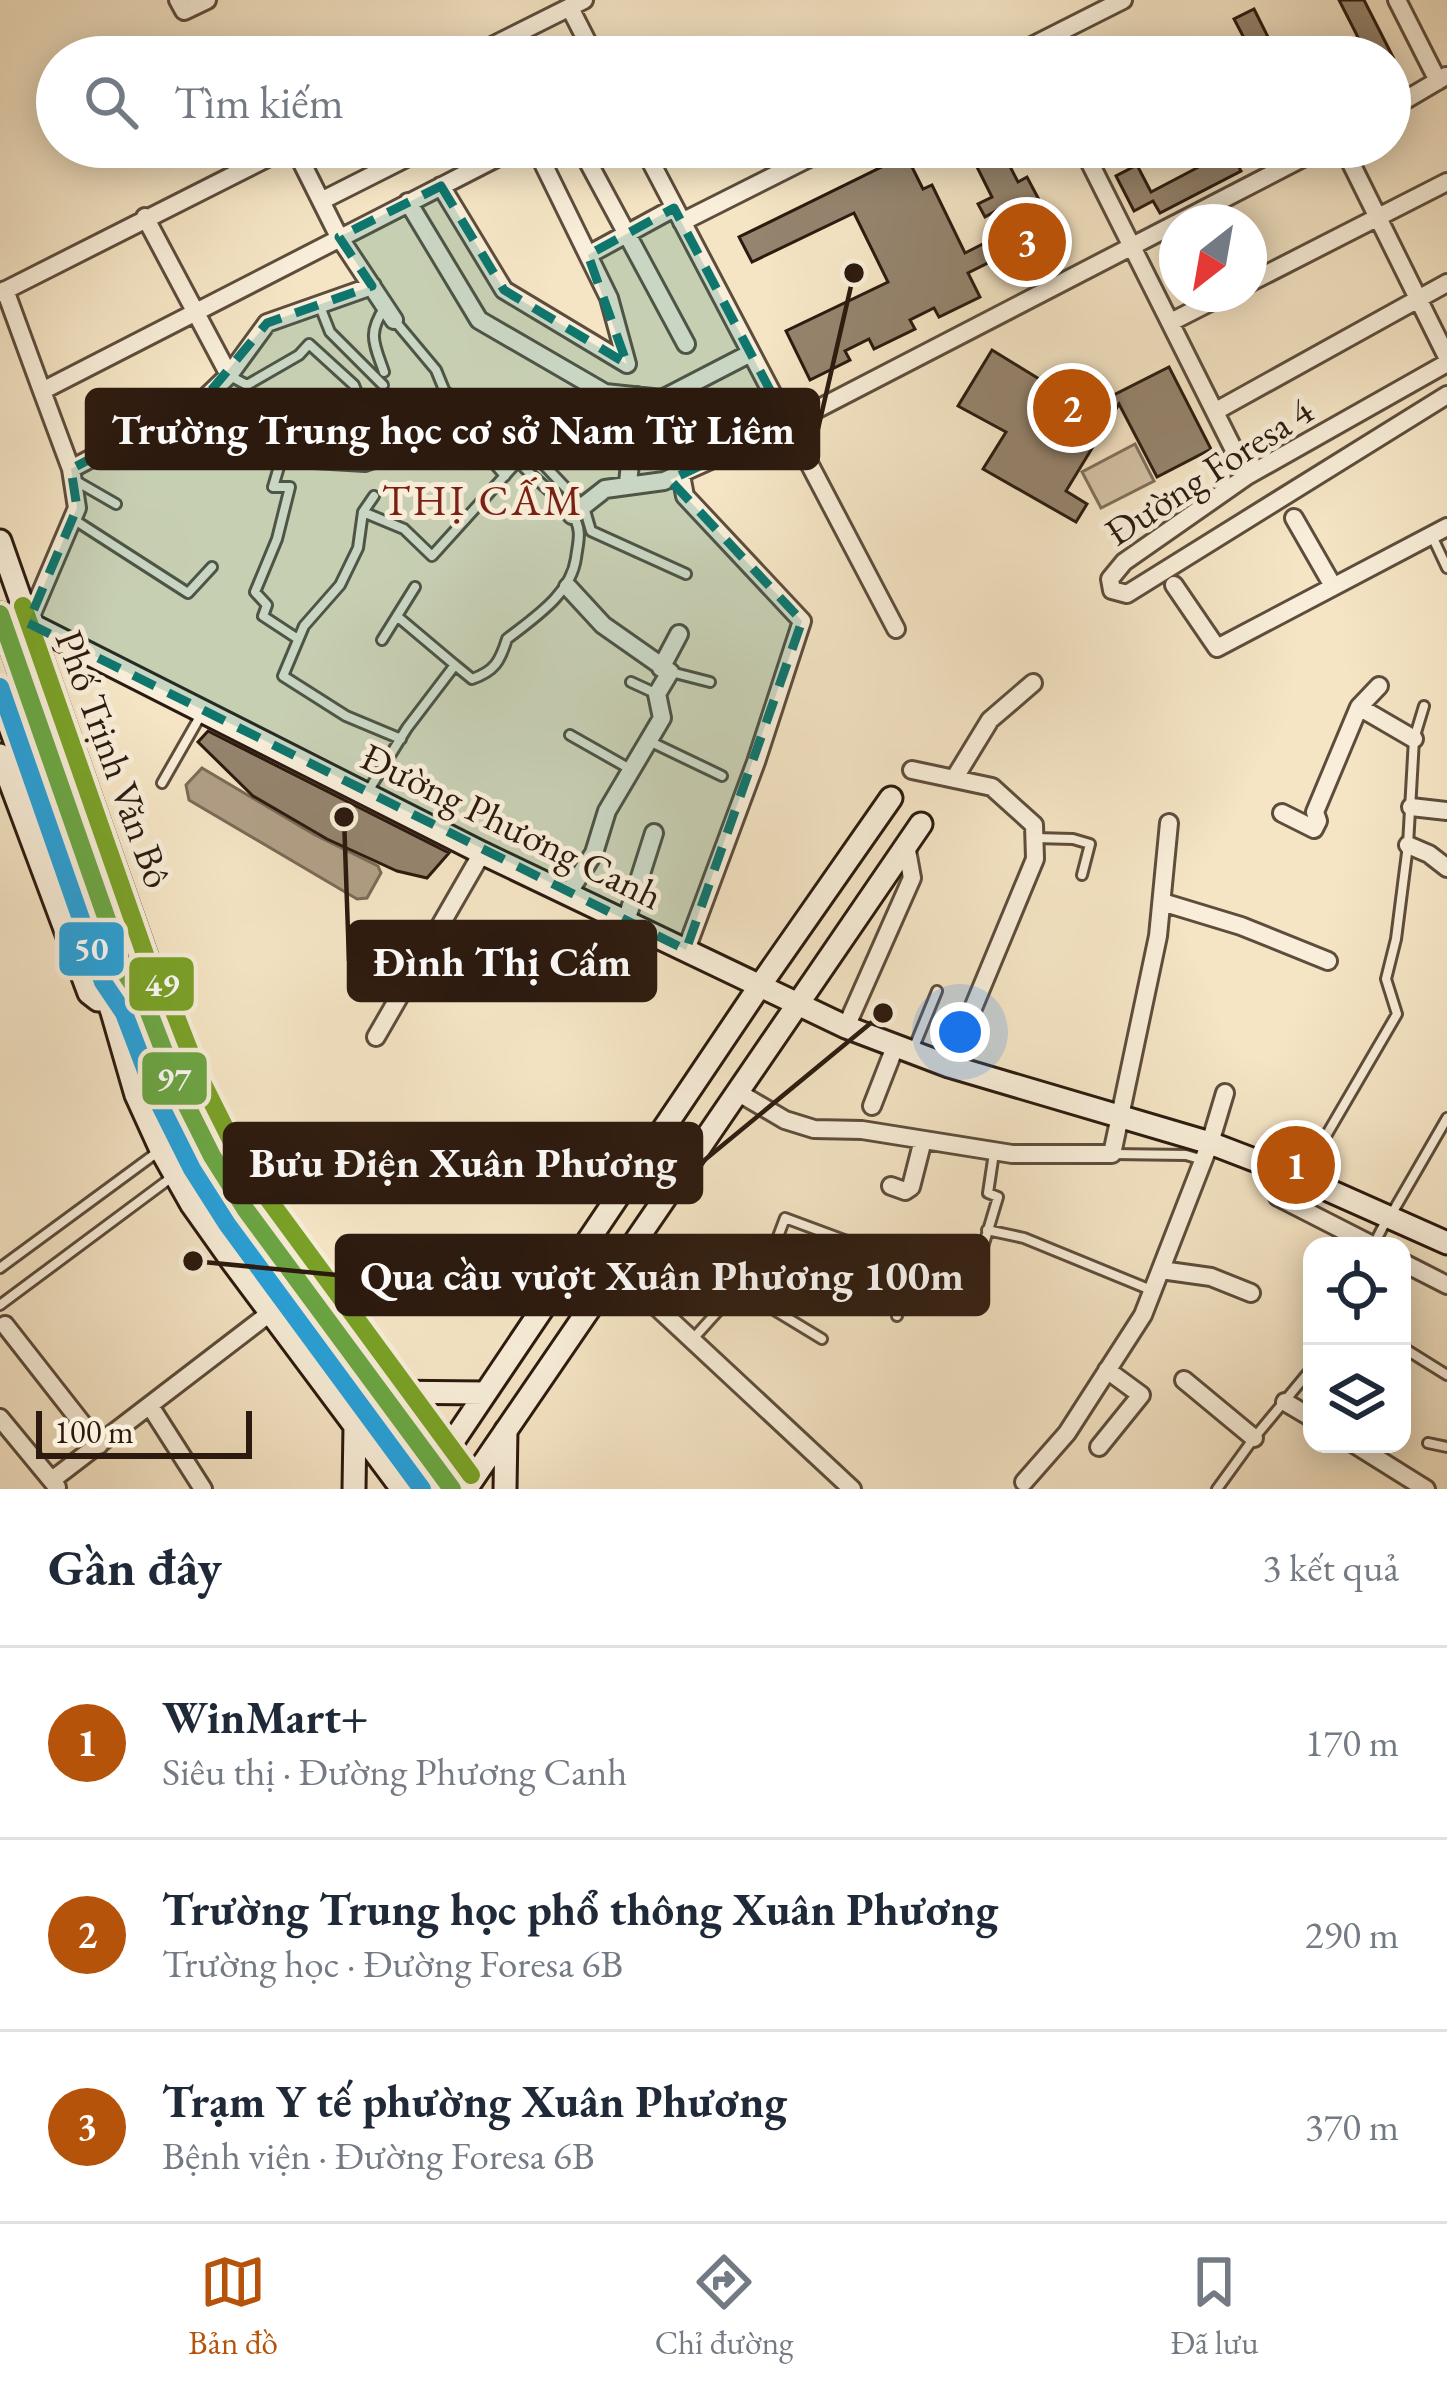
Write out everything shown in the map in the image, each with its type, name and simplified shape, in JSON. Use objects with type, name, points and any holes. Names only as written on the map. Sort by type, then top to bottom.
[{"type":"street","points":[[178,0],[184,11],[207,0]]},
{"type":"street","points":[[1061,36],[1123,0]]},
{"type":"street","points":[[1397,0],[1442,78],[1411,96]]},
{"type":"street","points":[[512,36],[577,4],[588,36]]},
{"type":"street","points":[[28,623],[77,508],[73,474],[3,292],[247,168]]},
{"type":"street","points":[[303,168],[339,236],[390,313]]},
{"type":"street","points":[[321,201],[386,168]]},
{"type":"street","points":[[42,391],[477,168]]},
{"type":"street","points":[[441,186],[504,290],[627,364],[609,298],[545,168]]},
{"type":"street","points":[[591,168],[686,344]]},
{"type":"street","points":[[654,168],[896,629]]},
{"type":"street","points":[[588,255],[627,233],[784,168]]},
{"type":"street","points":[[1093,168],[1247,476]]},
{"type":"street","points":[[1213,204],[1283,168]]},
{"type":"street","points":[[1353,168],[1447,360]]},
{"type":"street","points":[[1267,274],[1447,182]]},
{"type":"street","points":[[408,202],[479,320],[605,393],[662,399],[751,353]]},
{"type":"street","points":[[145,217],[229,375]]},
{"type":"street","points":[[578,511],[605,489],[672,478],[788,424],[1018,312],[1159,232]]},
{"type":"street","points":[[1216,411],[1447,283]]},
{"type":"street","points":[[73,474],[204,399],[229,375],[267,323],[372,286]]},
{"type":"street","points":[[1171,322],[1191,312]]},
{"type":"street","name":"Đường Foresa 4","points":[[1447,360],[1247,476],[1124,562],[1110,579],[1112,590],[1127,594],[1447,395]]},
{"type":"street","points":[[628,483],[637,396]]},
{"type":"street","points":[[672,478],[802,621],[686,950]]},
{"type":"street","points":[[1294,518],[1333,586]]},
{"type":"street","points":[[1174,585],[1217,648],[1439,531]]},
{"type":"street","name":"Phố Trịnh Văn Bô","points":[[0,541],[4,567],[151,970],[145,1002]]},
{"type":"street","points":[[568,587],[603,625],[665,670]]},
{"type":"street","points":[[0,614],[126,974],[145,1002],[178,1088],[212,1156],[245,1210],[452,1489]]},
{"type":"street","name":"Đường Phương Canh","points":[[28,623],[482,853],[847,1027],[949,1066],[1118,1114],[1207,1152],[1301,1178],[1447,1243]]},
{"type":"street","points":[[568,892],[594,853],[607,812],[662,718],[657,694],[679,634]]},
{"type":"street","points":[[954,779],[991,720],[1033,683]]},
{"type":"street","points":[[1282,813],[1314,829],[1332,763],[1359,707],[1379,686]]},
{"type":"street","points":[[0,699],[112,1012],[136,1095],[160,1150],[270,1313],[402,1489]]},
{"type":"street","points":[[1359,707],[1414,739]]},
{"type":"street","points":[[0,755],[89,993],[112,1012]]},
{"type":"street","points":[[912,770],[992,787],[1034,825],[1035,860],[949,1066]]},
{"type":"street","points":[[422,1489],[891,798]]},
{"type":"street","points":[[1412,807],[1447,811]]},
{"type":"street","points":[[739,1094],[795,1125],[994,1151],[1112,1154],[1158,936],[1169,823]]},
{"type":"street","points":[[466,1489],[921,824]]},
{"type":"street","points":[[626,921],[654,833]]},
{"type":"street","points":[[847,1027],[912,878],[906,844]]},
{"type":"street","points":[[1408,845],[1447,868]]},
{"type":"street","points":[[376,1036],[482,853]]},
{"type":"street","points":[[1162,902],[1241,926],[1328,962]]},
{"type":"street","points":[[872,1106],[903,1050]]},
{"type":"street","points":[[1024,1482],[1067,1433],[1143,1315],[1225,1093]]},
{"type":"street","points":[[891,1186],[905,1192],[911,1186],[922,1140]]},
{"type":"street","points":[[1277,1198],[1356,1237]]},
{"type":"street","points":[[1411,1267],[1447,1285]]},
{"type":"street","points":[[617,1270],[852,1489]]},
{"type":"street","points":[[1160,1270],[1211,1277],[1251,1293]]},
{"type":"street","points":[[0,1418],[55,1485],[99,1445],[270,1313]]},
{"type":"street","points":[[5,1325],[99,1445]]},
{"type":"street","points":[[1099,1447],[1141,1395],[1107,1370]]},
{"type":"street","points":[[1184,1380],[1254,1438]]},
{"type":"street","points":[[380,1392],[485,1393]]},
{"type":"street","points":[[1285,1402],[1303,1413]]},
{"type":"street","points":[[150,1406],[203,1489]]},
{"type":"street","points":[[354,1489],[355,1425]]},
{"type":"street","points":[[505,1489],[506,1430]]},
{"type":"street","points":[[1368,1453],[1426,1489]]},
{"type":"lane","points":[[318,303],[330,332],[383,386]]},
{"type":"lane","points":[[384,372],[373,324],[390,313],[436,370],[445,392],[467,403],[486,404],[594,533],[686,574]]},
{"type":"lane","points":[[229,375],[247,385],[299,355],[309,344],[354,385],[372,428],[377,462],[365,466],[314,463],[313,453],[281,460],[273,487],[290,487],[277,539],[255,592],[267,604],[263,616],[298,639]]},
{"type":"lane","points":[[372,428],[445,392]]},
{"type":"lane","points":[[481,448],[505,476]]},
{"type":"lane","points":[[363,512],[404,529],[432,556],[518,461],[578,511],[582,542],[568,587],[533,621],[507,638],[504,655],[490,672],[472,679],[398,617]]},
{"type":"lane","points":[[73,474],[116,504]]},
{"type":"lane","points":[[374,496],[363,512],[358,548],[340,586],[304,626],[283,676],[346,716],[401,739]]},
{"type":"lane","points":[[73,519],[188,593],[212,567]]},
{"type":"lane","points":[[1439,531],[1447,568]]},
{"type":"lane","points":[[582,542],[594,533]]},
{"type":"lane","points":[[382,640],[415,587]]},
{"type":"lane","points":[[365,795],[454,665]]},
{"type":"lane","points":[[665,670],[710,682]]},
{"type":"lane","points":[[631,682],[657,694]]},
{"type":"lane","points":[[1301,1178],[1397,1014],[1386,979],[1408,845],[1414,739],[1424,706]]},
{"type":"lane","points":[[162,783],[202,712]]},
{"type":"lane","points":[[570,735],[632,770]]},
{"type":"lane","points":[[649,741],[722,776]]},
{"type":"lane","points":[[1034,838],[1090,844],[1082,875]]},
{"type":"lane","points":[[903,1050],[937,991]]},
{"type":"lane","points":[[1378,1237],[1447,1118]]},
{"type":"lane","points":[[0,1268],[160,1150]]},
{"type":"lane","points":[[690,1342],[773,1250],[785,1218],[971,1287],[998,1197],[988,1193],[994,1151]]},
{"type":"lane","points":[[1112,1154],[1207,1152]]},
{"type":"lane","points":[[0,1305],[174,1175]]},
{"type":"lane","points":[[987,1230],[1024,1238],[1153,1291]]},
{"type":"lane","points":[[773,1250],[849,1287]]},
{"type":"lane","points":[[897,1316],[911,1267]]},
{"type":"lane","points":[[738,1288],[822,1340]]},
{"type":"lane","points":[[1411,1353],[1447,1376]]},
{"type":"lane","points":[[1217,1489],[1303,1379]]},
{"type":"lane","points":[[1428,1443],[1447,1447]]},
{"type":"highlighted area","points":[[441,186],[504,290],[627,364],[588,255],[674,208],[788,424],[670,480],[802,621],[686,950],[28,623],[77,508],[71,469],[204,399],[267,323],[372,286],[339,237]]},
{"type":"shaded area","points":[[1135,444],[1154,481],[1101,508],[1082,472]]},
{"type":"shaded area","points":[[202,768],[378,866],[381,873],[367,898],[357,899],[189,800],[186,785]]},
{"type":"building","points":[[1339,0],[1364,0],[1382,36],[1357,36]]},
{"type":"building","points":[[1254,9],[1268,36],[1243,36],[1234,19]]},
{"type":"building","points":[[880,168],[912,168],[923,189],[932,185],[965,253],[1012,229],[1001,208],[985,217],[978,204],[992,197],[978,168],[1011,168],[1018,182],[1027,177],[1055,230],[1015,257],[1018,265],[1003,272],[996,259],[968,273],[980,297],[939,317],[934,308],[910,320],[915,329],[874,349],[869,339],[845,351],[850,360],[810,380],[786,331],[888,282],[854,213],[752,262],[739,237]]},
{"type":"building","points":[[1139,168],[1151,192],[1197,168],[1241,171],[1177,204],[1159,204],[1159,211],[1153,201],[1134,211],[1116,176]]},
{"type":"building","points":[[992,350],[1093,412],[1098,403],[1169,367],[1211,449],[1157,477],[1119,404],[1066,491],[1087,504],[1076,522],[983,469],[1006,432],[958,406]]},
{"type":"building","points":[[208,731],[449,853],[427,878],[397,871],[327,839],[253,796],[198,742]]},
{"type":"transit line","name":"49","points":[[23,606],[148,963],[166,991],[200,1078],[233,1144],[471,1475]]},
{"type":"transit line","name":"97","points":[[0,614],[126,974],[145,1002],[178,1088],[212,1156],[246,1210],[452,1489]]},
{"type":"transit line","name":"50","points":[[0,687],[103,982],[124,1013],[156,1097],[192,1169],[227,1224],[422,1489]]},
{"type":"place","name":"Trạm Y tế phường Xuân Phương","points":[[1027,242]]},
{"type":"place","name":"Trường Trung học cơ sở Nam Từ Liêm","points":[[854,273]]},
{"type":"place","name":"Trường Trung học phổ thông Xuân Phương","points":[[1072,408]]},
{"type":"place","name":"Đình Thị Cấm","points":[[344,817]]},
{"type":"place","name":"Bưu Điện Xuân Phương","points":[[883,1013]]},
{"type":"place","name":"WinMart+","points":[[1296,1165]]},
{"type":"place","name":"Qua cầu vượt Xuân Phương 100m","points":[[193,1261]]},
{"type":"district","name":"THỊ CẤM","points":[[483,500]]}]
